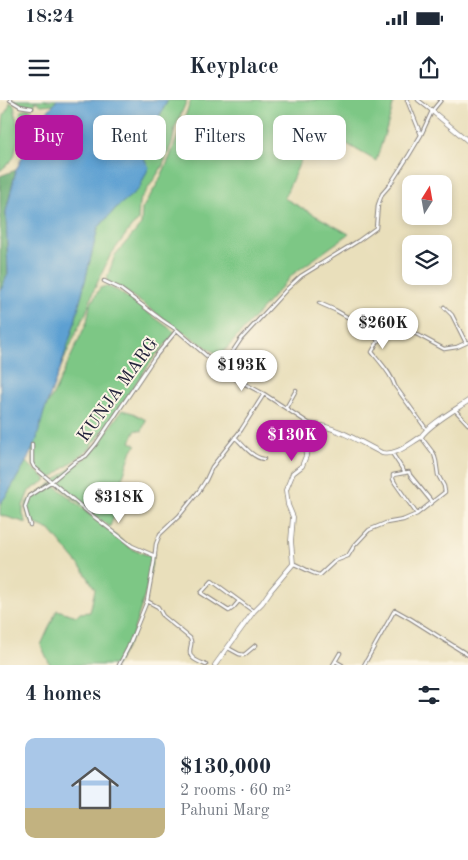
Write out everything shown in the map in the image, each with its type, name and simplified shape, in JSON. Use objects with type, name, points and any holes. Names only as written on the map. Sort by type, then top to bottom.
[{"type":"street","points":[[10,100],[20,106],[32,108]]},
{"type":"street","points":[[407,100],[421,136]]},
{"type":"street","points":[[418,100],[468,141]]},
{"type":"street","points":[[224,371],[225,363],[241,339],[287,289],[301,276],[376,228],[379,200],[382,194],[421,136],[432,111],[441,100]]},
{"type":"street","points":[[104,282],[119,288],[177,330]]},
{"type":"street","points":[[319,304],[336,310],[350,318],[378,341]]},
{"type":"street","points":[[427,430],[372,352],[392,321],[444,349],[457,347],[467,342],[452,315],[444,307]]},
{"type":"street","name":"KUNJA MARG","points":[[30,525],[25,506],[29,496],[86,456],[154,358],[177,330],[232,377],[264,394],[310,424]]},
{"type":"street","points":[[286,408],[296,390]]},
{"type":"street","points":[[120,665],[147,601],[156,544],[160,534],[187,506],[206,480],[218,458],[236,437],[264,394]]},
{"type":"street","points":[[215,665],[254,611],[293,564],[291,541],[293,517],[288,505],[286,490],[293,473],[302,466],[306,456],[307,433],[310,424],[332,429],[382,453],[388,454],[421,437],[427,430],[468,401]]},
{"type":"street","points":[[455,410],[468,424]]},
{"type":"street","points":[[236,437],[255,455],[264,459]]},
{"type":"street","points":[[293,564],[303,567],[311,573],[320,575],[335,560],[348,556],[354,546],[369,530],[417,514],[445,492],[438,475],[434,454],[421,437]]},
{"type":"street","points":[[32,444],[32,463],[34,467],[132,546],[154,556]]},
{"type":"street","points":[[392,453],[405,472],[409,472],[410,476],[432,502]]},
{"type":"street","points":[[405,472],[393,475],[393,479],[417,514]]},
{"type":"street","points":[[239,601],[229,611],[201,593],[212,581],[254,611]]},
{"type":"street","points":[[147,601],[158,607],[163,616],[190,638],[192,642],[190,655],[206,665]]},
{"type":"street","points":[[364,665],[396,610],[468,654]]},
{"type":"street","points":[[228,648],[244,655],[256,645]]},
{"type":"street","points":[[333,665],[340,653]]},
{"type":"street","points":[[335,661],[342,665]]},
{"type":"green space","points":[[13,100],[57,100],[54,104],[41,105],[36,101],[34,106],[21,104]]},
{"type":"green space","points":[[168,100],[187,100],[181,115],[176,115],[176,126],[172,143],[166,157],[166,115],[160,115]]},
{"type":"green space","points":[[191,100],[394,100],[376,161],[346,144],[346,115],[273,115],[273,160],[301,160],[284,198],[349,234],[293,274],[220,356],[121,288],[106,281],[115,255],[141,225],[142,209],[158,183],[176,141],[176,160],[263,160],[263,115],[185,115]]},
{"type":"green space","points":[[10,102],[14,105],[16,115],[15,152],[10,162],[0,171],[0,140],[4,116]]},
{"type":"green space","points":[[28,108],[32,110],[30,115],[20,115],[22,110]]},
{"type":"green space","points":[[137,160],[165,160],[139,202],[138,221],[132,226],[110,256],[60,369],[75,322],[98,228],[116,208]]},
{"type":"green space","points":[[16,170],[6,212],[8,274],[0,292],[0,176]]},
{"type":"green space","points":[[106,286],[118,291],[176,333],[155,356],[95,442],[92,443],[91,448],[50,479],[34,465],[32,446],[45,409],[87,322],[90,305],[100,288]]},
{"type":"green space","points":[[122,410],[146,420],[142,431],[136,430],[130,442],[137,445],[132,450],[121,482],[117,506],[110,527],[54,481],[80,463],[95,448]]},
{"type":"green space","points":[[26,462],[47,480],[29,491],[23,506],[23,515],[27,523],[0,515],[0,504]]},
{"type":"green space","points":[[52,483],[128,546],[153,557],[146,591],[131,639],[116,665],[50,665],[41,645],[57,610],[77,616],[80,613],[90,612],[95,589],[84,571],[50,530],[31,522],[26,508],[27,502]]},
{"type":"water","points":[[57,100],[168,100],[160,115],[93,115],[93,160],[145,160],[149,167],[139,189],[116,208],[98,228],[75,322],[44,412],[36,442],[0,504],[0,292],[8,274],[6,212],[16,170],[21,160],[83,160],[83,115],[44,115]]}]
